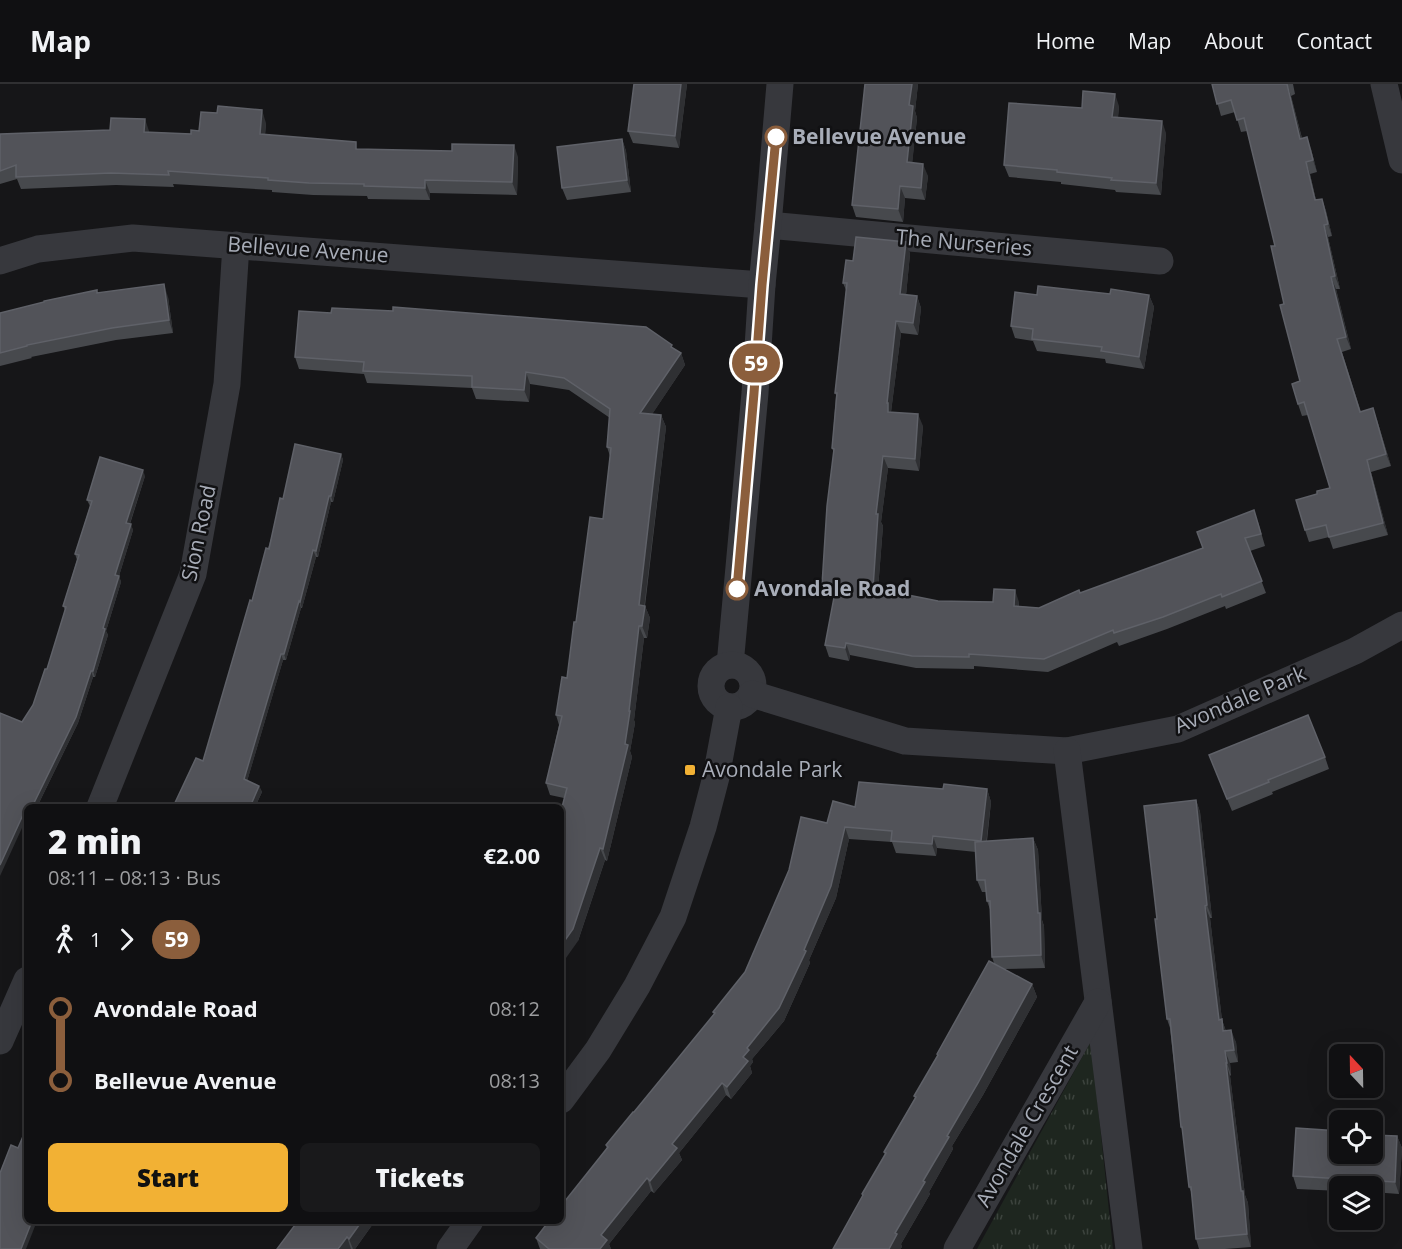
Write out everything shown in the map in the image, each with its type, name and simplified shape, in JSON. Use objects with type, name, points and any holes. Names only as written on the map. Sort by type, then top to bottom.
[{"type":"street","points":[[564,1096],[598,1050],[637,986],[673,916],[703,827],[739,702],[753,687],[749,673],[743,668],[729,665],[780,84]]},
{"type":"street","points":[[1384,84],[1402,160]]},
{"type":"street","name":"The Nurseries","points":[[768,225],[1160,261]]},
{"type":"street","name":"Bellevue Avenue","points":[[0,261],[38,249],[133,238],[762,285]]},
{"type":"street","name":"Sion Road","points":[[101,804],[193,574],[227,384],[236,245]]},
{"type":"street","name":"Avondale Park","points":[[739,702],[905,741],[1067,751],[1178,729],[1355,651],[1402,625]]},
{"type":"street","name":"Avondale Crescent","points":[[1067,751],[1128,1249]]},
{"type":"street","points":[[0,1041],[24,987]]},
{"type":"street","name":"Avondale Crescent","points":[[957,1249],[1098,1002]]},
{"type":"street","points":[[450,1249],[469,1224]]},
{"type":"green space","points":[[1091,1041],[1113,1249],[977,1249]]},
{"type":"building","points":[[634,84],[681,84],[675,136],[628,131]]},
{"type":"building","points":[[865,84],[912,84],[909,105],[913,106],[907,162],[923,164],[921,188],[900,186],[898,209],[852,205]]},
{"type":"building","points":[[1212,84],[1287,84],[1300,139],[1307,137],[1313,160],[1306,162],[1315,200],[1322,199],[1328,224],[1324,225],[1335,276],[1331,277],[1346,337],[1337,339],[1360,412],[1373,408],[1386,454],[1367,460],[1383,523],[1329,537],[1326,525],[1305,530],[1296,500],[1330,488],[1304,402],[1298,404],[1292,384],[1300,381],[1280,305],[1284,304],[1271,246],[1275,246],[1244,118],[1237,120],[1231,100],[1217,104]]},
{"type":"building","points":[[1083,91],[1115,94],[1112,117],[1162,121],[1156,183],[1111,180],[1112,178],[1057,172],[1057,170],[1004,165],[1009,103],[1082,108]]},
{"type":"building","points":[[218,106],[262,110],[260,134],[356,142],[356,149],[452,151],[452,144],[514,145],[512,182],[425,180],[425,188],[309,183],[168,171],[169,175],[111,173],[16,177],[16,165],[0,171],[0,134],[110,130],[111,118],[145,119],[144,132],[191,134],[191,130],[199,131],[201,112],[217,113]]},
{"type":"building","points":[[622,139],[627,180],[562,188],[557,147]]},
{"type":"building","points":[[856,237],[906,242],[900,294],[917,296],[913,323],[896,321],[887,403],[888,412],[918,414],[915,459],[883,456],[876,514],[878,514],[873,588],[938,601],[993,602],[994,589],[1015,590],[1014,606],[1039,608],[1079,590],[1080,593],[1203,548],[1197,532],[1254,510],[1261,534],[1245,538],[1262,581],[1163,617],[1114,633],[1113,630],[1044,659],[969,654],[969,657],[912,656],[846,643],[845,648],[825,645],[836,587],[822,585],[827,506],[834,449],[832,448],[837,393],[835,393],[847,283],[843,283],[846,260],[853,261]]},
{"type":"building","points":[[164,284],[169,320],[112,328],[27,345],[0,353],[0,313],[97,290],[97,293]]},
{"type":"building","points":[[1038,286],[1110,294],[1111,289],[1149,295],[1139,357],[1101,351],[1102,347],[1032,339],[1033,329],[1011,326],[1015,292],[1037,295]]},
{"type":"building","points":[[393,307],[646,327],[681,353],[640,413],[661,415],[639,605],[645,606],[642,626],[639,626],[625,744],[628,745],[603,849],[600,848],[573,929],[564,942],[563,804],[567,788],[546,783],[562,716],[556,715],[562,677],[567,678],[590,517],[603,519],[611,448],[607,447],[610,409],[564,378],[526,372],[524,390],[472,387],[472,376],[363,371],[364,362],[295,357],[299,311],[331,313],[332,308],[393,311]]},
{"type":"building","points":[[295,444],[341,454],[316,551],[313,550],[300,602],[284,654],[281,654],[244,779],[259,786],[251,804],[174,804],[196,758],[203,761],[266,548],[269,549],[280,498],[283,499]]},
{"type":"building","points":[[100,457],[143,470],[126,523],[131,524],[115,575],[119,576],[93,671],[91,671],[76,717],[33,804],[24,804],[24,813],[0,865],[0,713],[22,722],[33,705],[66,607],[63,606],[79,555],[75,554],[92,501],[87,500]]},
{"type":"building","points":[[1308,715],[1325,757],[1227,799],[1209,755]]},
{"type":"building","points":[[859,782],[943,789],[944,784],[987,789],[981,841],[933,836],[932,844],[891,841],[892,831],[845,827],[831,886],[804,950],[806,951],[779,1008],[747,1048],[749,1050],[743,1057],[748,1061],[727,1087],[722,1083],[672,1144],[677,1148],[650,1181],[647,1178],[601,1235],[607,1240],[600,1249],[549,1249],[536,1238],[547,1224],[564,1224],[564,1202],[608,1147],[606,1145],[715,1013],[713,1012],[745,972],[789,870],[801,817],[827,823],[833,801],[855,807]]},
{"type":"building","points":[[1196,800],[1207,905],[1205,906],[1219,1020],[1222,1019],[1223,1031],[1231,1030],[1234,1050],[1225,1051],[1247,1234],[1196,1239],[1170,1019],[1167,1019],[1144,806]]},
{"type":"building","points":[[1033,838],[1038,913],[1040,913],[1041,955],[992,957],[990,901],[987,901],[985,880],[977,880],[975,842]]},
{"type":"building","points":[[989,961],[1032,984],[947,1136],[949,1137],[895,1233],[897,1234],[889,1249],[833,1249],[916,1097],[914,1096]]},
{"type":"building","points":[[1296,1128],[1329,1130],[1329,1164],[1383,1164],[1383,1135],[1397,1136],[1395,1182],[1383,1181],[1383,1176],[1329,1176],[1329,1178],[1293,1176]]},
{"type":"building","points":[[24,1134],[24,1224],[31,1224],[21,1249],[0,1249],[0,1173],[11,1145],[18,1148]]},
{"type":"building","points":[[296,1224],[360,1224],[338,1249],[277,1249]]},
{"type":"bus line","name":"59","points":[[737,589],[776,137]]},
{"type":"place","name":"Bellevue Avenue","points":[[776,137]]},
{"type":"place","name":"Avondale Road","points":[[737,589]]},
{"type":"place","name":"Avondale Park","points":[[690,770]]}]
